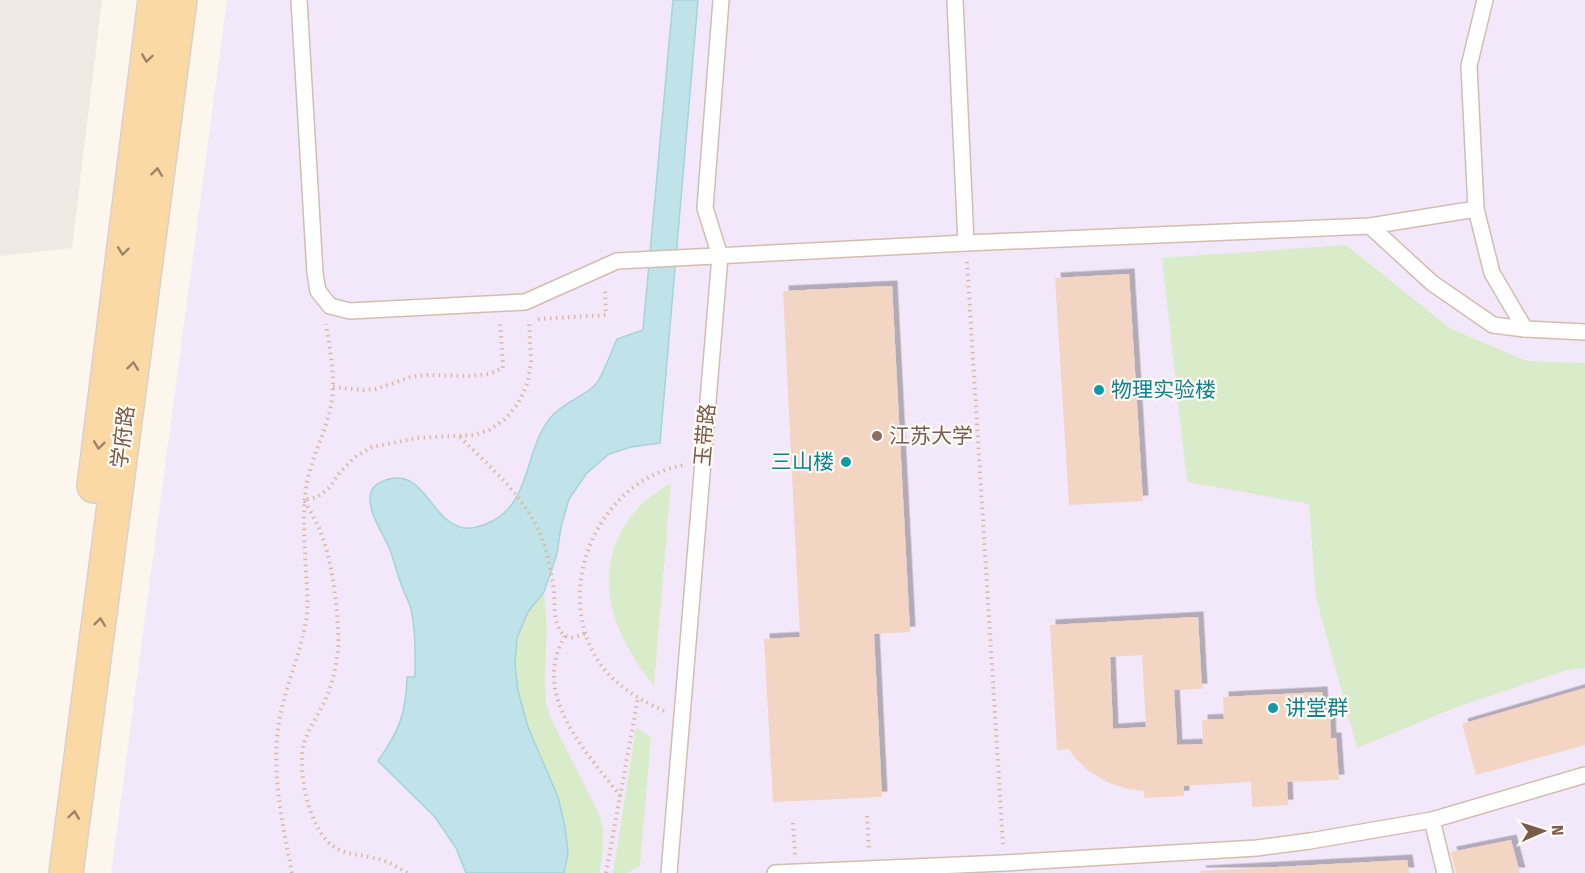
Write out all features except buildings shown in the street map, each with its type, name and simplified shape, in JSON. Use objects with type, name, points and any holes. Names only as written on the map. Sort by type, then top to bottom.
[{"type":"main road","name":"学府路","points":[[44,873],[155,0]]},
{"type":"main road","name":"学府路","points":[[66,873],[180,0]]},
{"type":"lane","points":[[299,0],[315,273],[318,291],[330,306],[350,311],[525,302],[617,261],[1370,226],[1476,208]]},
{"type":"lane","name":"玉带路","points":[[669,873],[720,256],[705,208],[721,0]]},
{"type":"lane","points":[[955,0],[966,243]]},
{"type":"lane","points":[[1485,0],[1469,66],[1476,208],[1492,273],[1525,329]]},
{"type":"lane","points":[[1370,226],[1432,283],[1493,325],[1585,332]]},
{"type":"lane","points":[[775,873],[1004,868],[1257,848],[1432,820],[1585,776]]},
{"type":"lane","points":[[1432,820],[1445,873]]},
{"type":"path","points":[[966,243],[1004,868]]},
{"type":"path","points":[[520,320],[606,315],[604,266]]},
{"type":"path","points":[[304,500],[317,497],[329,488],[340,472],[356,457],[372,447],[417,438],[474,435],[489,430],[505,419],[518,404],[528,382],[531,361],[529,319],[525,302]]},
{"type":"path","points":[[292,873],[277,785],[275,759],[281,713],[305,628],[307,612],[304,500],[308,475],[330,410],[333,387],[326,324],[330,306]]},
{"type":"path","points":[[333,387],[370,390],[411,377],[489,374],[502,368],[501,320],[510,320]]},
{"type":"path","points":[[460,437],[520,500],[533,519],[549,564],[559,630],[565,636],[574,638],[586,633]]},
{"type":"path","points":[[681,719],[638,698],[615,680],[599,663],[582,620],[583,569],[590,544],[601,521],[618,500],[635,485],[654,474],[677,466],[703,462]]},
{"type":"path","points":[[304,500],[321,532],[331,570],[337,610],[338,648],[326,699],[304,744],[305,793],[312,817],[328,843],[340,851],[393,864],[406,873]]},
{"type":"path","points":[[565,636],[559,648],[554,670],[554,692],[568,726],[620,796]]},
{"type":"path","points":[[606,873],[638,698]]},
{"type":"path","points":[[867,816],[870,857]]},
{"type":"path","points":[[793,823],[795,862]]},
{"type":"shaded area","points":[[0,0],[102,0],[72,248],[0,256]]},
{"type":"shaded area","name":"江苏大学","points":[[227,0],[1585,0],[1585,873],[111,873]]},
{"type":"green space","points":[[1346,245],[1451,329],[1527,361],[1585,363],[1585,668],[1567,670],[1457,707],[1357,748],[1316,597],[1309,504],[1187,482],[1162,258]]},
{"type":"green space","points":[[671,483],[654,686],[641,669],[620,631],[609,592],[609,571],[613,551],[622,530],[645,501]]},
{"type":"green space","points":[[544,592],[547,629],[546,703],[552,721],[599,814],[603,851],[599,873],[564,873],[568,853],[558,797],[528,727],[518,691],[515,663],[518,637],[528,612]]},
{"type":"green space","points":[[636,728],[651,737],[640,866],[627,873],[613,873]]},
{"type":"water","points":[[673,0],[698,0],[660,443],[631,447],[609,454],[586,474],[569,499],[561,527],[557,554],[544,592],[528,612],[517,638],[515,663],[518,691],[528,727],[558,797],[565,827],[568,853],[564,873],[466,873],[456,848],[435,817],[378,761],[400,722],[405,702],[407,677],[415,677],[415,643],[410,606],[390,550],[372,512],[370,495],[373,488],[381,482],[401,478],[419,488],[442,515],[460,527],[476,527],[501,516],[512,504],[520,490],[536,444],[552,416],[596,384],[617,339],[643,330]]},
{"type":"place","name":"物理实验楼","points":[[1099,390]]},
{"type":"place","name":"江苏大学","points":[[877,436]]},
{"type":"place","name":"三山楼","points":[[846,462]]},
{"type":"place","name":"讲堂群","points":[[1273,708]]}]
